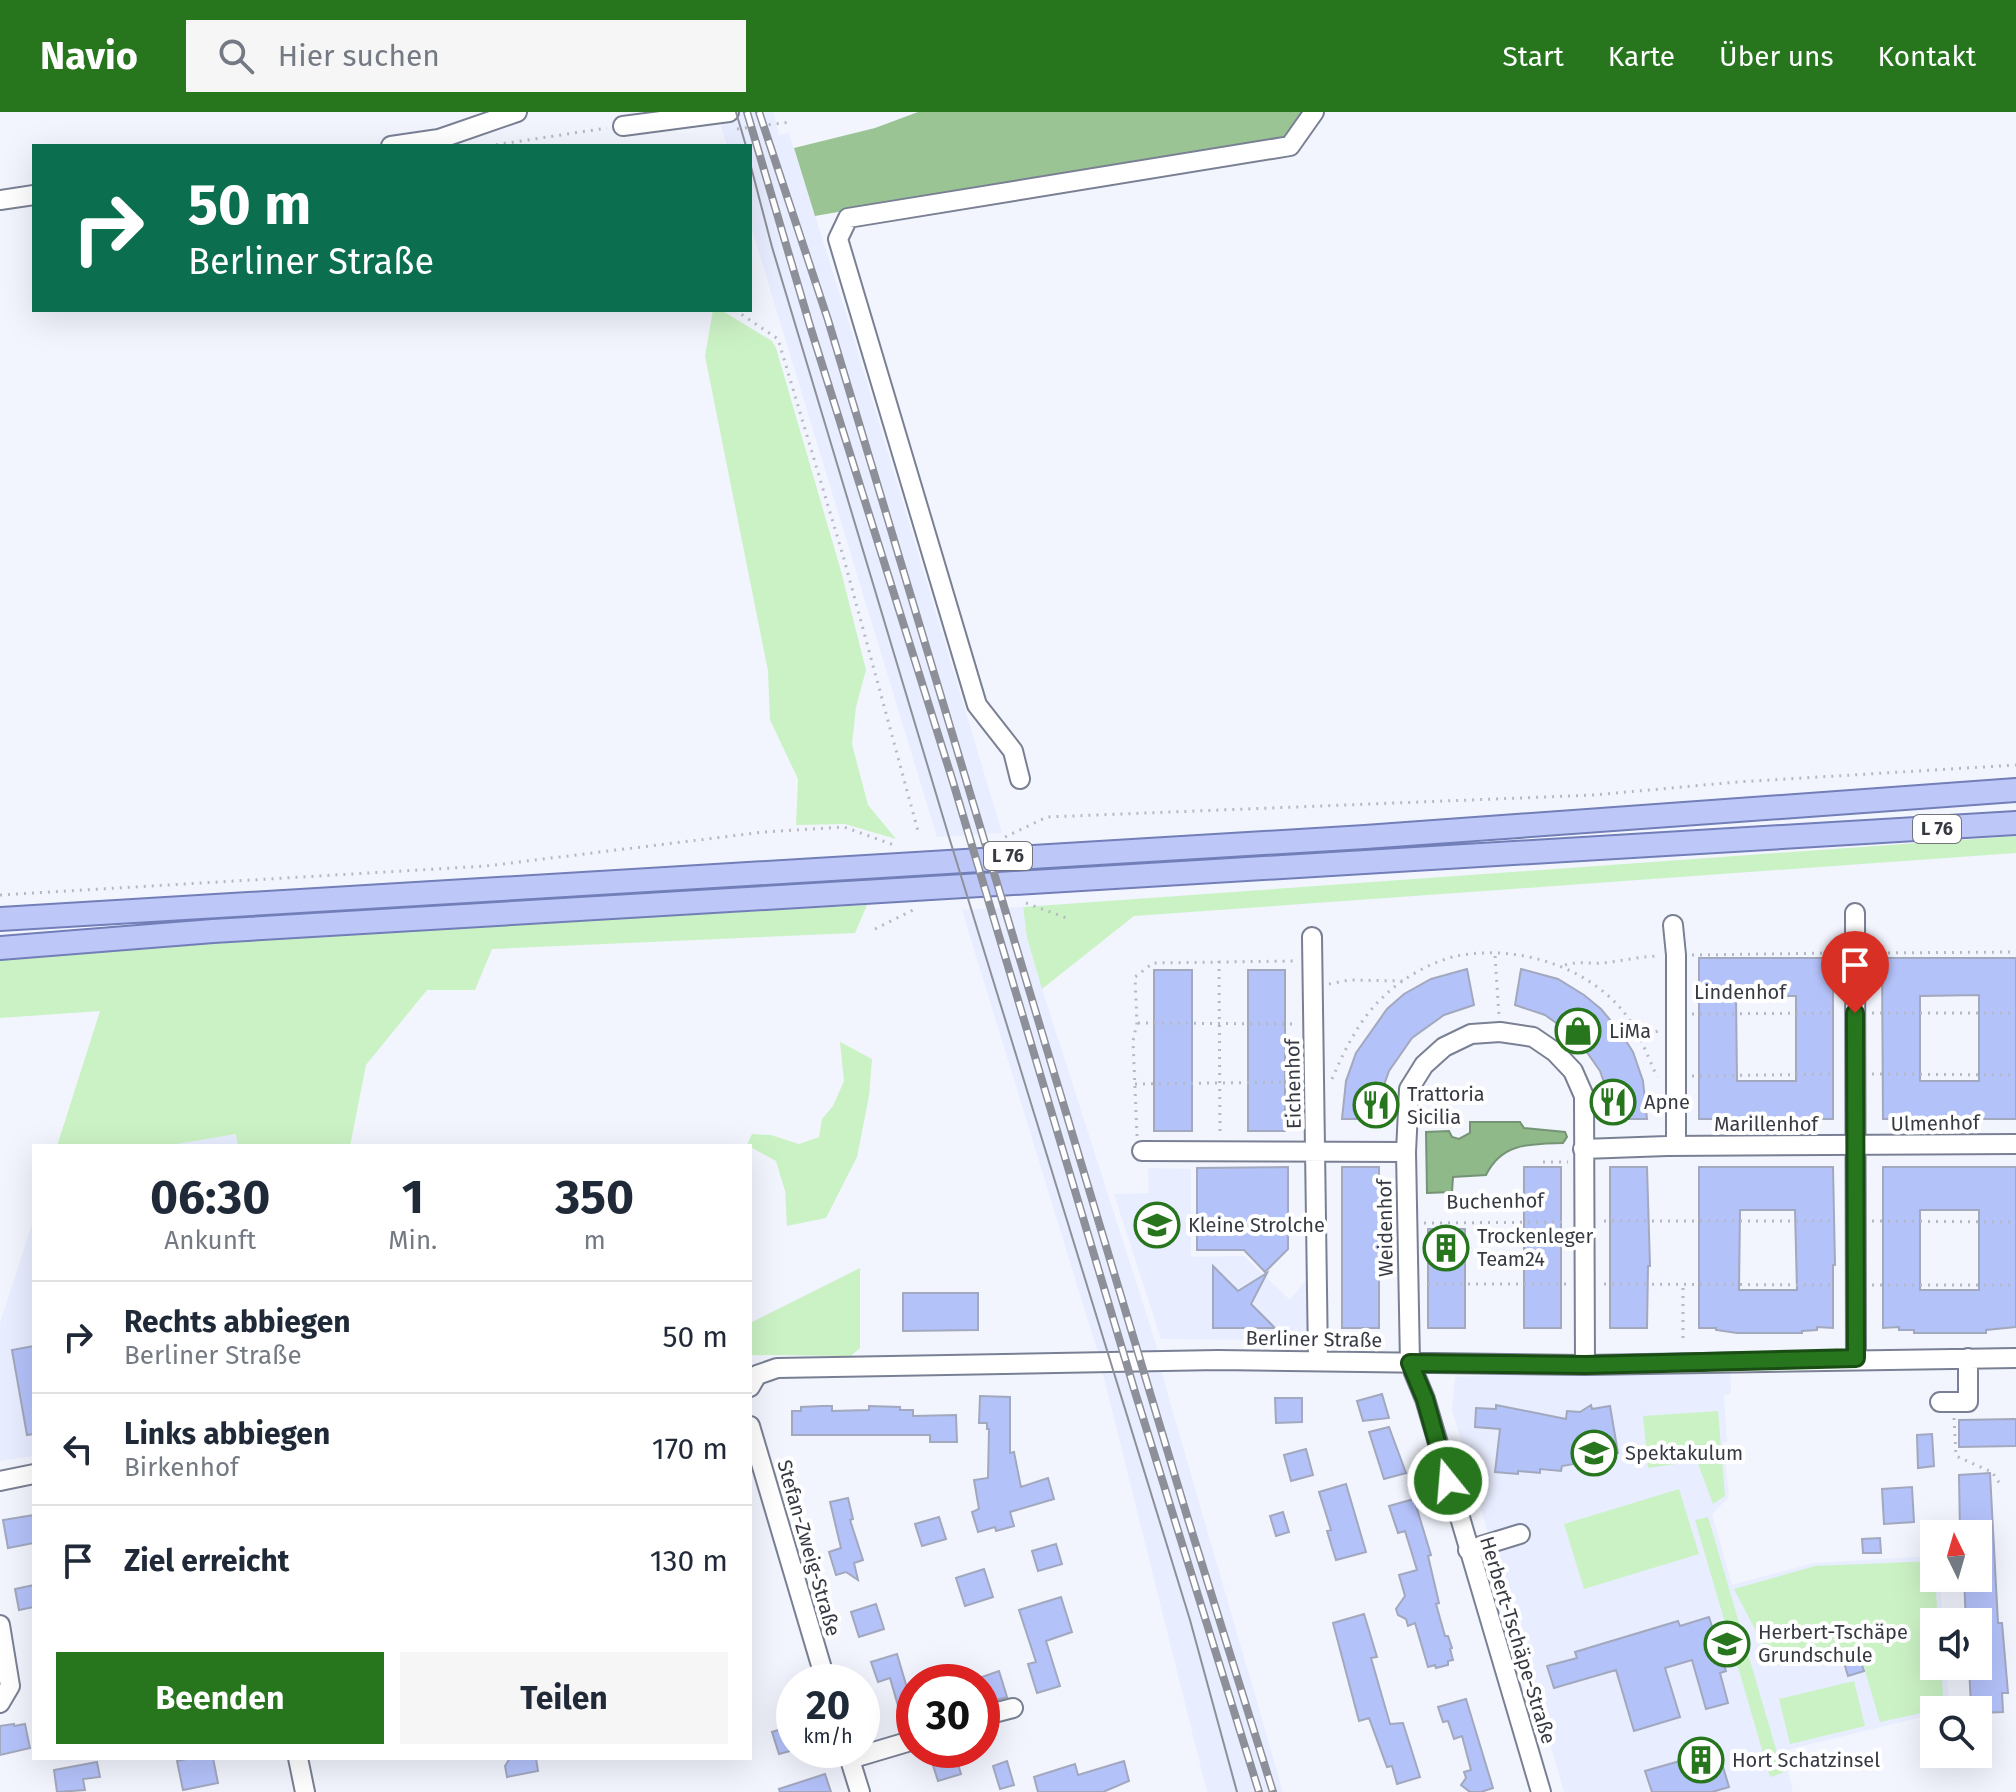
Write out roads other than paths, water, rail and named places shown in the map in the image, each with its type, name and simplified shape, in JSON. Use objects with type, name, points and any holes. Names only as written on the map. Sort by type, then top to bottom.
[{"type":"main road","name":"L 76","points":[[0,919],[1365,837],[2016,790]]},
{"type":"main road","name":"L 76","points":[[0,948],[229,930],[2016,823]]},
{"type":"street","points":[[405,144],[439,139],[517,112]]},
{"type":"street","points":[[1020,779],[1013,751],[977,705],[838,239],[848,218],[1290,146],[1314,112]]},
{"type":"street","points":[[623,126],[729,121]]},
{"type":"street","points":[[0,200],[32,195]]},
{"type":"street","points":[[1855,913],[1856,1358]]},
{"type":"street","name":"Lindenhof","points":[[1673,925],[1676,955],[1676,1146]]},
{"type":"street","name":"Eichenhof","points":[[1142,1151],[1316,1151],[1312,937]]},
{"type":"street","points":[[1406,1152],[1409,1089],[1424,1065],[1444,1047],[1471,1034],[1500,1032],[1533,1037],[1555,1052],[1573,1071],[1584,1096],[1585,1365]]},
{"type":"street","name":"Ulmenhof","points":[[1855,1146],[2016,1144]]},
{"type":"street","name":"Marillenhof","points":[[1583,1155],[1676,1146],[1855,1146]]},
{"type":"street","points":[[1316,1151],[1318,1361]]},
{"type":"street","name":"Weidenhof","points":[[1316,1151],[1406,1152],[1410,1363]]},
{"type":"street","name":"Berliner Straße","points":[[752,1375],[777,1368],[1318,1361],[1585,1365],[1856,1358],[2016,1358]]},
{"type":"street","points":[[1948,1402],[1968,1402],[1968,1358]]},
{"type":"street","name":"Herbert-Tschäpe-Straße","points":[[1410,1363],[1425,1399],[1541,1792]]},
{"type":"street","name":"Stefan-Zweig-Straße","points":[[752,1433],[821,1664]]},
{"type":"street","points":[[0,1481],[32,1474]]},
{"type":"street","points":[[1468,1550],[1520,1534]]},
{"type":"street","points":[[0,1625],[10,1686],[0,1703]]},
{"type":"street","points":[[1000,1711],[1013,1708]]},
{"type":"street","points":[[298,1760],[305,1792]]},
{"type":"street","points":[[852,1768],[860,1792]]},
{"type":"tram line","points":[[736,112],[745,144]]},
{"type":"tram line","points":[[752,171],[772,247],[949,837],[1190,1620],[1237,1792]]},
{"type":"railway","points":[[747,112],[1259,1792]]},
{"type":"railway","points":[[759,112],[828,320],[1187,1516],[1273,1792]]},
{"type":"place","name":"LiMa","points":[[1578,1031]]},
{"type":"place","name":"Apne","points":[[1613,1102]]},
{"type":"place","name":"Trattoria Sicilia","points":[[1376,1105]]},
{"type":"place","name":"Kleine Strolche","points":[[1157,1225]]},
{"type":"place","name":"Trockenleger Team24","points":[[1446,1248]]},
{"type":"place","name":"Spektakulum","points":[[1594,1453]]},
{"type":"place","name":"Herbert-Tschäpe Grundschule","points":[[1727,1644]]},
{"type":"place","name":"Hort Schatzinsel","points":[[1701,1760]]}]
